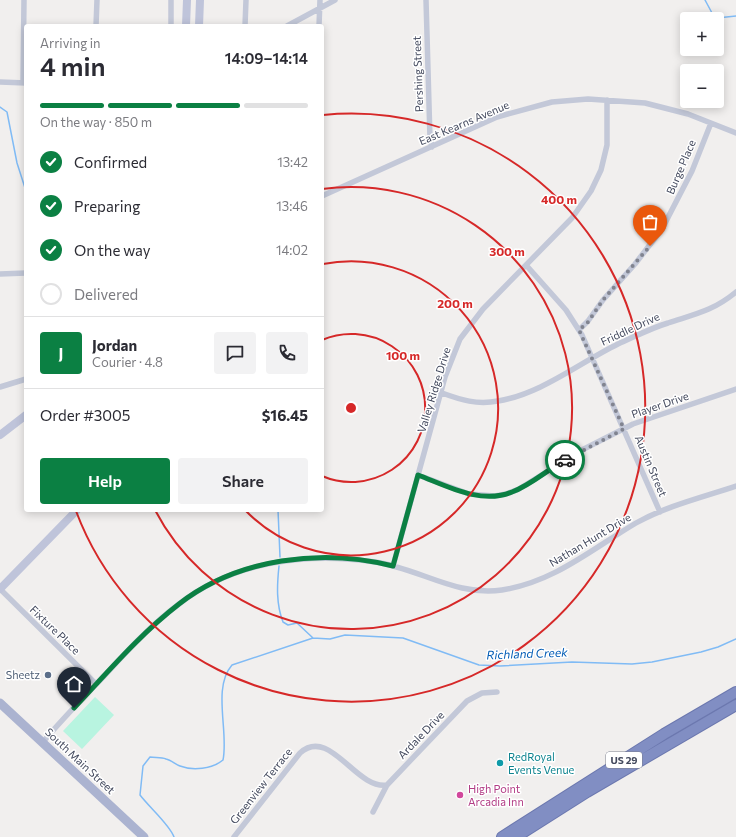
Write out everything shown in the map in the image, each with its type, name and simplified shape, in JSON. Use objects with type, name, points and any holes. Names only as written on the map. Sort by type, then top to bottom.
[{"type":"highway","name":"US 29","points":[[514,834],[664,734],[736,692]]},
{"type":"highway","name":"US 29","points":[[502,837],[514,834],[543,821],[587,792],[736,705]]},
{"type":"highway","points":[[526,837],[543,821]]},
{"type":"highway","points":[[496,837],[514,834]]},
{"type":"main road","points":[[186,0],[186,24]]},
{"type":"main road","points":[[199,24],[200,0]]},
{"type":"main road","points":[[0,435],[24,417]]},
{"type":"main road","points":[[0,589],[75,512]]},
{"type":"main road","name":"South Main Street","points":[[0,703],[43,742],[138,835]]},
{"type":"street","points":[[24,0],[24,24]]},
{"type":"street","points":[[96,24],[97,0]]},
{"type":"street","points":[[171,0],[171,24]]},
{"type":"street","points":[[245,24],[246,0]]},
{"type":"street","points":[[319,24],[320,0]]},
{"type":"street","points":[[291,24],[335,0]]},
{"type":"street","name":"Pershing Street","points":[[426,0],[430,139],[432,146]]},
{"type":"street","points":[[0,82],[24,83]]},
{"type":"street","name":"East Kearns Avenue","points":[[324,195],[497,117],[528,107],[566,100],[607,100],[666,108],[736,132]]},
{"type":"street","name":"Valley Ridge Drive","points":[[393,566],[450,364],[460,339],[483,309],[584,203],[597,180],[607,145],[607,100]]},
{"type":"street","name":"Burge Place","points":[[579,330],[588,322],[603,300],[635,264],[662,229],[692,172],[711,123]]},
{"type":"street","name":"Austin Street","points":[[526,264],[566,310],[579,330],[660,512]]},
{"type":"street","points":[[0,274],[24,273]]},
{"type":"street","name":"Friddle Drive","points":[[442,393],[463,401],[475,403],[504,400],[532,390],[617,345],[656,328],[708,311],[736,292]]},
{"type":"street","points":[[0,387],[24,379]]},
{"type":"street","name":"Player Drive","points":[[418,475],[469,494],[481,496],[506,494],[524,486],[580,451],[624,429],[658,415],[711,399],[736,389]]},
{"type":"street","name":"Nathan Hunt Drive","points":[[43,742],[152,626],[187,598],[220,580],[256,566],[308,559],[354,559],[393,566],[446,584],[468,589],[488,591],[512,588],[528,584],[564,569],[637,522],[660,512],[736,486]]},
{"type":"street","name":"Fixture Place","points":[[0,589],[96,684]]},
{"type":"street","name":"Ardale Drive","points":[[373,812],[387,785],[470,698],[482,693],[497,692]]},
{"type":"street","name":"Greenview Terrace","points":[[234,837],[300,752],[310,746],[326,748],[368,781],[380,786],[387,785]]},
{"type":"green space","points":[[95,697],[114,715],[82,749],[63,731]]},
{"type":"waterway","points":[[705,0],[712,13],[717,18],[736,16]]},
{"type":"waterway","points":[[0,107],[7,112],[17,163],[24,185]]},
{"type":"waterway","points":[[278,512],[280,557]]},
{"type":"waterway","points":[[279,566],[278,594],[279,608],[283,622],[288,625],[297,623],[313,638]]},
{"type":"waterway","name":"Richland Creek","points":[[174,837],[164,822],[140,795],[143,766],[150,757],[164,758],[185,768],[196,769],[208,767],[223,760],[223,686],[226,675],[232,665],[313,638],[330,639],[345,635],[403,638],[479,665],[500,666],[572,662],[632,664],[652,662],[701,652],[718,647],[736,639]]},
{"type":"way so far","points":[[565,460],[596,442],[624,429],[579,330],[588,322],[592,314],[603,300],[650,246]]},
{"type":"place","name":"Sheetz","points":[[48,675]]},
{"type":"place","name":"RedRoyal Events Venue","points":[[500,763]]},
{"type":"place","name":"High Point Arcadia Inn","points":[[460,795]]},
{"type":"route","points":[[74,708],[152,626],[178,604],[220,580],[256,566],[288,560],[335,558],[354,559],[378,562],[393,566],[418,475],[469,494],[495,496],[519,489],[565,460]]}]
